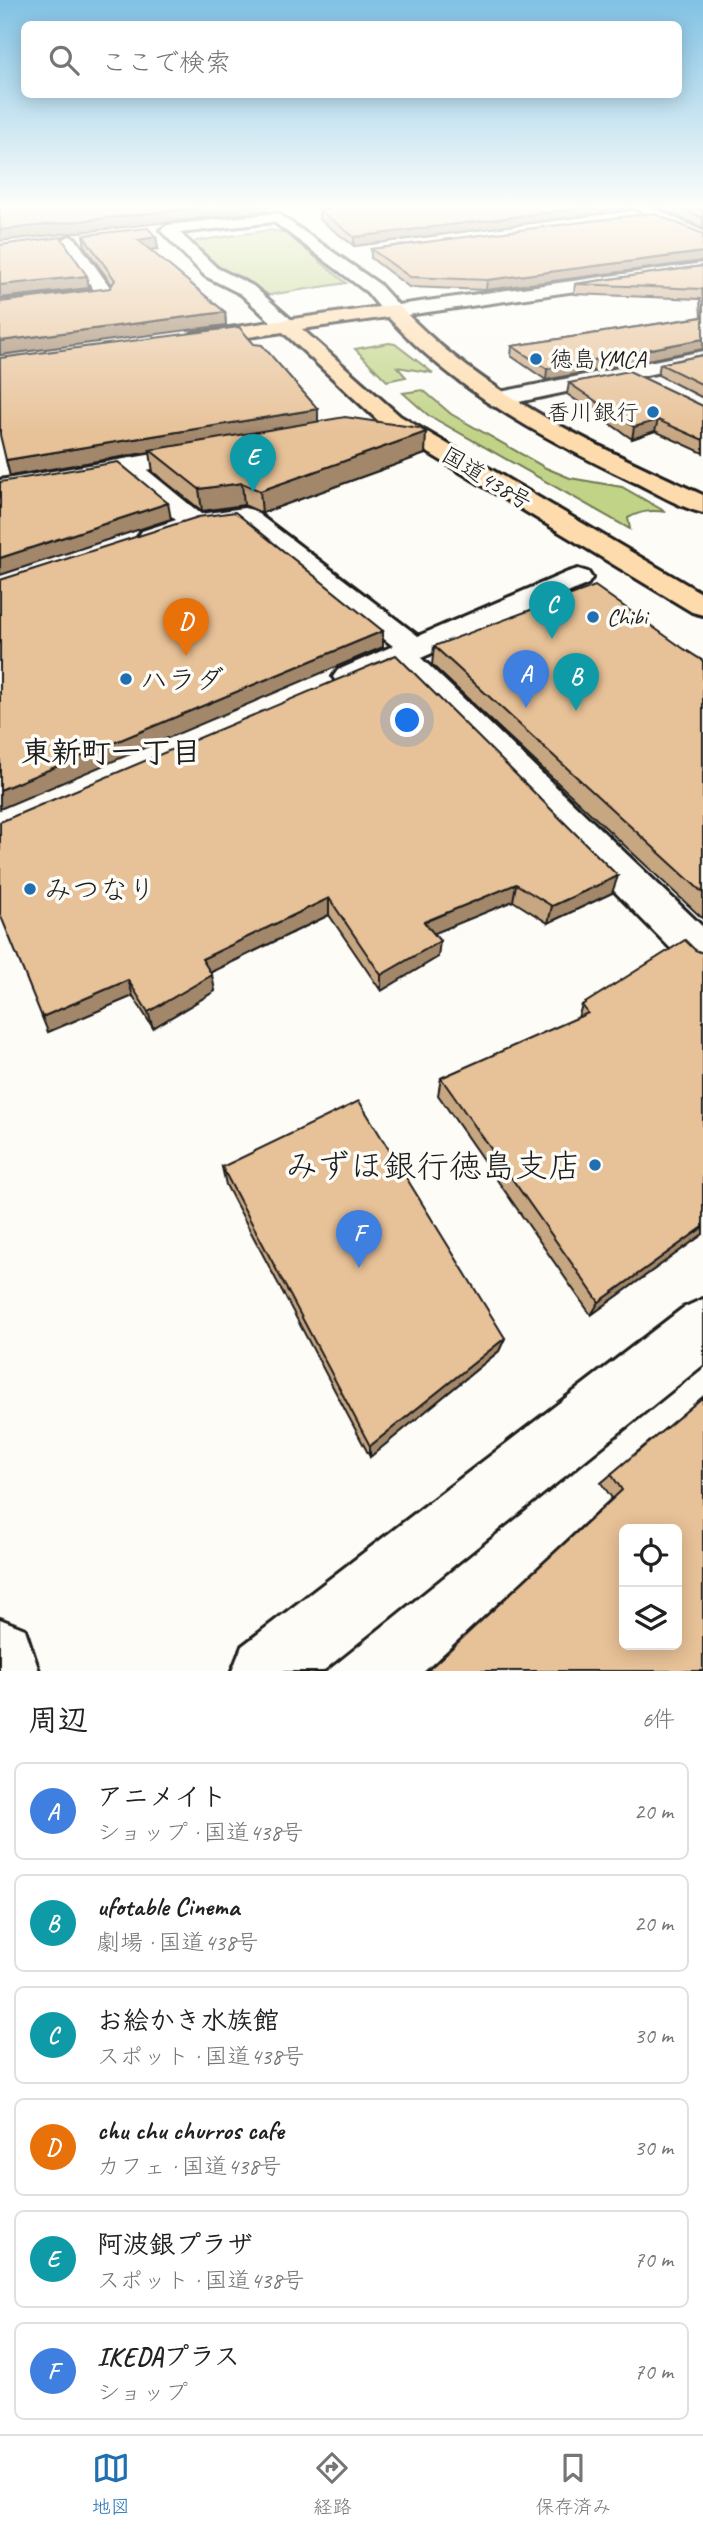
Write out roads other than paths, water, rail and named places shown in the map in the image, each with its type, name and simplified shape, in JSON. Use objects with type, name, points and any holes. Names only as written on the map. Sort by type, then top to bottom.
[{"type":"highway","points":[[177,341],[393,311],[416,340],[495,400],[703,505]]},
{"type":"highway","name":"国道438号","points":[[287,326],[393,422],[703,606]]},
{"type":"street","points":[[0,307],[106,293],[96,282]]},
{"type":"street","points":[[231,282],[247,290],[287,326]]},
{"type":"street","points":[[365,282],[393,311],[602,282]]},
{"type":"street","points":[[495,400],[703,357]]},
{"type":"street","points":[[629,372],[666,391]]},
{"type":"street","points":[[366,426],[393,422]]},
{"type":"street","points":[[0,488],[219,450]]},
{"type":"street","points":[[126,465],[195,523]]},
{"type":"street","points":[[130,545],[195,523],[244,516],[408,652],[703,954]]},
{"type":"street","points":[[325,687],[578,579]]},
{"type":"street","points":[[267,1671],[703,1328]]},
{"type":"street","points":[[0,1654],[4,1671]]},
{"type":"place","name":"徳島YMCA","points":[[536,359]]},
{"type":"place","name":"香川銀行","points":[[653,412]]},
{"type":"place","name":"阿波銀プラザ","points":[[253,492]]},
{"type":"place","name":"Chibi","points":[[593,617]]},
{"type":"place","name":"お絵かき水族館","points":[[552,639]]},
{"type":"place","name":"chu chu churros cafe","points":[[186,656]]},
{"type":"place","name":"ハラダ","points":[[126,679]]},
{"type":"place","name":"アニメイト","points":[[526,708]]},
{"type":"place","name":"ufotable Cinema","points":[[576,711]]},
{"type":"place","name":"みつなり","points":[[30,889]]},
{"type":"place","name":"みずほ銀行徳島支店","points":[[595,1165]]},
{"type":"place","name":"IKEDAプラス","points":[[359,1268]]},
{"type":"district","name":"東新町一丁目","points":[[111,752]]}]
